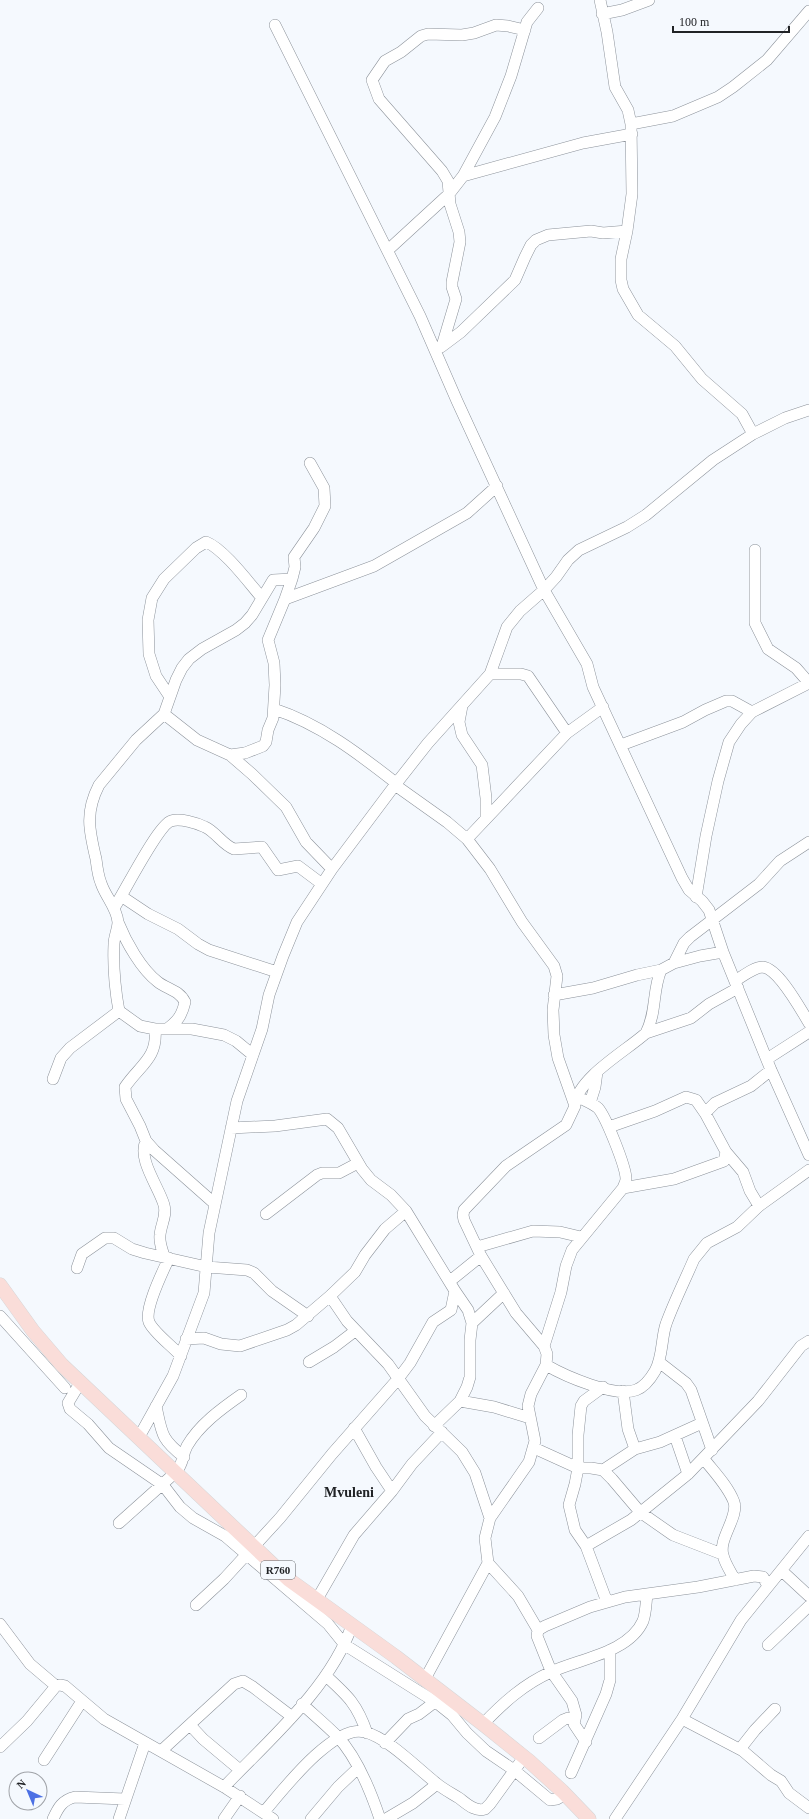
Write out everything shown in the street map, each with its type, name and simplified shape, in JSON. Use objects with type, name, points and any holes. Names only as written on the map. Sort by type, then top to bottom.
[{"type":"main road","name":"R760","points":[[0,1285],[33,1331],[62,1365],[73,1387],[138,1437],[176,1472],[251,1551],[283,1580],[352,1625],[425,1679],[439,1698],[483,1724],[504,1740],[566,1794],[589,1819]]},
{"type":"street","points":[[600,0],[607,32],[615,87],[628,110],[632,129],[632,194],[627,231],[621,259],[621,280],[623,289],[638,315],[675,346],[702,379],[742,414],[753,434]]},
{"type":"street","points":[[602,14],[622,10],[649,0]]},
{"type":"street","points":[[388,250],[449,194],[464,176],[495,117],[511,76],[528,19],[538,8]]},
{"type":"street","points":[[464,176],[632,129],[678,114],[718,96],[733,87],[767,60],[809,11]]},
{"type":"street","points":[[275,25],[439,348],[457,402],[544,590],[587,664],[592,687],[621,745],[682,878],[689,890],[705,905],[769,1065],[808,1150]]},
{"type":"street","points":[[439,348],[456,299],[452,282],[460,242],[459,232],[450,204],[448,182],[442,171],[379,99],[373,83],[373,77],[385,61],[402,52],[420,36],[428,34],[468,34],[496,25],[525,30]]},
{"type":"street","points":[[439,348],[461,332],[515,280],[524,257],[531,245],[536,240],[548,235],[591,231],[603,234],[627,231]]},
{"type":"street","points":[[138,1437],[173,1376],[204,1293],[207,1267],[207,1249],[237,1101],[262,1029],[269,994],[297,922],[332,869],[395,784],[428,743],[490,674],[507,627],[520,611],[544,590],[568,560],[579,550],[627,527],[646,515],[712,460],[753,434],[785,418],[809,410]]},
{"type":"street","points":[[230,755],[244,753],[263,746],[266,742],[274,709],[274,663],[268,640],[278,613],[286,600],[295,567],[294,557],[314,528],[325,506],[324,488],[310,463]]},
{"type":"street","points":[[286,600],[374,566],[468,513],[497,486]]},
{"type":"street","points":[[170,697],[156,676],[150,654],[148,620],[152,598],[164,579],[196,548],[206,542],[224,556],[262,598]]},
{"type":"street","points":[[696,896],[706,836],[718,781],[729,742],[741,724],[752,712],[809,683],[796,668],[768,649],[755,623],[755,550]]},
{"type":"street","points":[[167,1029],[177,1021],[183,1012],[185,1002],[178,993],[158,982],[146,971],[123,934],[114,908],[100,883],[90,839],[90,807],[100,785],[118,762],[136,740],[164,714],[182,668],[189,659],[202,649],[236,630],[245,623],[252,615],[273,580],[292,579]]},
{"type":"street","points":[[490,674],[521,674],[528,676],[567,733]]},
{"type":"street","points":[[621,745],[683,722],[726,701],[732,701],[752,712]]},
{"type":"street","points":[[463,704],[459,722],[464,739],[482,765],[486,798],[486,818]]},
{"type":"street","points":[[467,839],[567,733],[603,707]]},
{"type":"street","points":[[274,709],[313,726],[340,741],[447,822],[467,839],[490,869],[522,922],[554,966],[557,976],[553,1010],[555,1042],[558,1058],[575,1101]]},
{"type":"street","points":[[164,714],[197,740],[230,755],[286,807],[298,831],[306,842],[332,869]]},
{"type":"street","points":[[114,908],[141,859],[163,828],[171,821],[184,821],[204,826],[234,849],[262,848],[278,870],[298,866],[322,884]]},
{"type":"street","points":[[674,963],[687,940],[758,884],[780,861],[809,842]]},
{"type":"street","points":[[121,896],[148,914],[178,928],[198,944],[209,950],[277,972]]},
{"type":"street","points":[[118,922],[114,942],[115,989],[119,1011],[140,1026],[156,1029],[192,1029],[224,1035],[236,1041],[253,1055]]},
{"type":"street","points":[[554,995],[593,988],[637,975],[661,970],[674,963],[723,952]]},
{"type":"street","points":[[425,1679],[488,1563],[485,1538],[490,1518],[529,1462],[534,1448],[534,1441],[528,1406],[531,1394],[546,1365],[547,1354],[544,1346],[523,1322],[479,1252],[464,1220],[464,1210],[506,1166],[566,1126],[575,1101],[586,1082],[597,1072],[646,1033],[691,1018],[756,968],[764,967],[770,970],[783,983],[809,1023]]},
{"type":"street","points":[[646,1033],[652,1023],[655,1009],[655,989],[661,970]]},
{"type":"street","points":[[53,1079],[61,1058],[70,1048],[119,1011]]},
{"type":"street","points":[[156,1029],[157,1039],[153,1053],[125,1087],[124,1093],[126,1100],[146,1141],[154,1150],[215,1204]]},
{"type":"street","points":[[705,1113],[715,1103],[751,1086],[769,1065],[809,1032]]},
{"type":"street","points":[[590,1103],[596,1087],[597,1072]]},
{"type":"street","points":[[609,1127],[655,1111],[686,1097],[696,1100],[705,1113],[727,1157],[743,1172],[750,1191],[758,1206]]},
{"type":"street","points":[[544,1346],[561,1292],[566,1266],[572,1250],[581,1237],[623,1188],[626,1180],[625,1171],[609,1127],[597,1108],[590,1103],[575,1101]]},
{"type":"street","points":[[231,1128],[275,1126],[327,1119],[338,1128],[358,1163],[372,1180],[391,1195],[406,1211],[468,1310],[472,1323],[470,1340],[470,1377],[465,1393],[392,1491],[354,1535],[316,1601]]},
{"type":"street","points":[[146,1141],[143,1147],[144,1152],[152,1179],[164,1206],[164,1221],[160,1235],[166,1257],[148,1318],[152,1327],[181,1356]]},
{"type":"street","points":[[623,1188],[674,1179],[727,1157]]},
{"type":"street","points":[[266,1214],[317,1175],[322,1173],[339,1173],[358,1163]]},
{"type":"street","points":[[546,1365],[577,1380],[623,1392],[635,1390],[644,1384],[655,1371],[659,1362],[662,1338],[667,1323],[694,1259],[706,1243],[737,1227],[758,1206],[809,1170]]},
{"type":"street","points":[[186,1340],[204,1338],[221,1344],[240,1346],[287,1330],[308,1316],[355,1272],[365,1255],[386,1229],[406,1211]]},
{"type":"street","points":[[196,1605],[251,1551],[354,1428],[398,1379],[410,1363],[433,1322],[451,1310],[452,1286],[479,1252],[533,1231],[560,1232],[581,1237]]},
{"type":"street","points":[[76,1268],[82,1254],[109,1237],[118,1240],[132,1249],[207,1267],[247,1270],[254,1273],[272,1291],[308,1316]]},
{"type":"street","points":[[472,1323],[485,1309],[504,1293]]},
{"type":"street","points":[[330,1296],[356,1331],[388,1364],[418,1408],[466,1458],[475,1473],[490,1518]]},
{"type":"street","points":[[468,1310],[485,1309]]},
{"type":"street","points":[[0,1316],[73,1387],[68,1403],[70,1409],[88,1424],[108,1448],[163,1485],[180,1507],[188,1514],[251,1551]]},
{"type":"street","points":[[309,1362],[334,1347],[356,1331]]},
{"type":"street","points":[[586,1546],[631,1520],[688,1474],[708,1455],[758,1401],[802,1346],[809,1341]]},
{"type":"street","points":[[659,1362],[686,1382],[692,1390],[702,1423],[708,1455],[734,1502],[734,1509],[724,1538],[722,1554],[735,1580]]},
{"type":"street","points":[[603,1388],[584,1400],[581,1406],[578,1435],[578,1468],[569,1505],[575,1530],[586,1546],[607,1602]]},
{"type":"street","points":[[623,1392],[628,1429],[635,1449]]},
{"type":"street","points":[[118,1523],[176,1472],[181,1466],[185,1449],[193,1436],[219,1411],[241,1395]]},
{"type":"street","points":[[460,1401],[494,1407],[530,1418]]},
{"type":"street","points":[[156,1406],[161,1432],[164,1438],[184,1457]]},
{"type":"street","points":[[603,1470],[635,1449],[675,1436],[702,1423]]},
{"type":"street","points":[[354,1428],[376,1467],[392,1491]]},
{"type":"street","points":[[675,1436],[688,1474]]},
{"type":"street","points":[[534,1448],[548,1453],[565,1464],[578,1468],[603,1470],[640,1512],[673,1535],[722,1554]]},
{"type":"street","points":[[615,1819],[682,1719],[741,1620],[809,1536]]},
{"type":"street","points":[[488,1563],[518,1596],[538,1630],[537,1636],[551,1671],[572,1700],[576,1715],[574,1724],[586,1742]]},
{"type":"street","points":[[782,1570],[809,1596]]},
{"type":"street","points":[[538,1630],[590,1607],[625,1597],[759,1575],[767,1580],[768,1586]]},
{"type":"street","points":[[283,1580],[328,1624],[345,1644],[439,1698],[467,1733],[492,1755],[514,1770],[550,1800],[566,1794]]},
{"type":"street","points":[[483,1724],[512,1696],[530,1683],[551,1671],[610,1650],[632,1634],[642,1623],[647,1594]]},
{"type":"street","points":[[768,1645],[809,1606]]},
{"type":"street","points":[[0,1624],[30,1664],[56,1686]]},
{"type":"street","points":[[224,1786],[291,1716],[326,1676],[345,1644],[352,1625]]},
{"type":"street","points":[[571,1773],[606,1694],[610,1680],[610,1650]]},
{"type":"street","points":[[326,1676],[351,1700],[361,1714],[367,1733]]},
{"type":"street","points":[[161,1751],[234,1684],[243,1681],[253,1686],[291,1716]]},
{"type":"street","points":[[0,1747],[27,1720],[56,1686],[60,1684],[65,1686],[104,1719],[224,1786],[273,1819]]},
{"type":"street","points":[[385,1743],[408,1719],[419,1714],[439,1698]]},
{"type":"street","points":[[44,1760],[82,1701]]},
{"type":"street","points":[[302,1704],[337,1737],[347,1750],[372,1795],[380,1819]]},
{"type":"street","points":[[740,1749],[755,1730],[776,1709]]},
{"type":"street","points":[[539,1738],[563,1720],[568,1718],[574,1720]]},
{"type":"street","points":[[682,1719],[740,1749],[771,1775],[782,1781],[790,1793],[809,1808]]},
{"type":"street","points":[[190,1724],[203,1739],[240,1770]]},
{"type":"street","points":[[264,1812],[313,1758],[337,1737],[356,1731],[367,1733],[385,1743],[437,1784],[476,1810],[485,1809],[490,1804],[524,1757]]},
{"type":"street","points":[[492,1755],[504,1740]]},
{"type":"street","points":[[119,1819],[146,1743]]},
{"type":"street","points":[[312,1819],[338,1787],[358,1768]]},
{"type":"street","points":[[386,1819],[413,1803],[437,1784]]},
{"type":"street","points":[[224,1819],[240,1796]]},
{"type":"street","points":[[53,1819],[60,1806],[67,1799],[75,1797],[125,1800]]},
{"type":"district","name":"Mvuleni","points":[[349,1492]]}]
